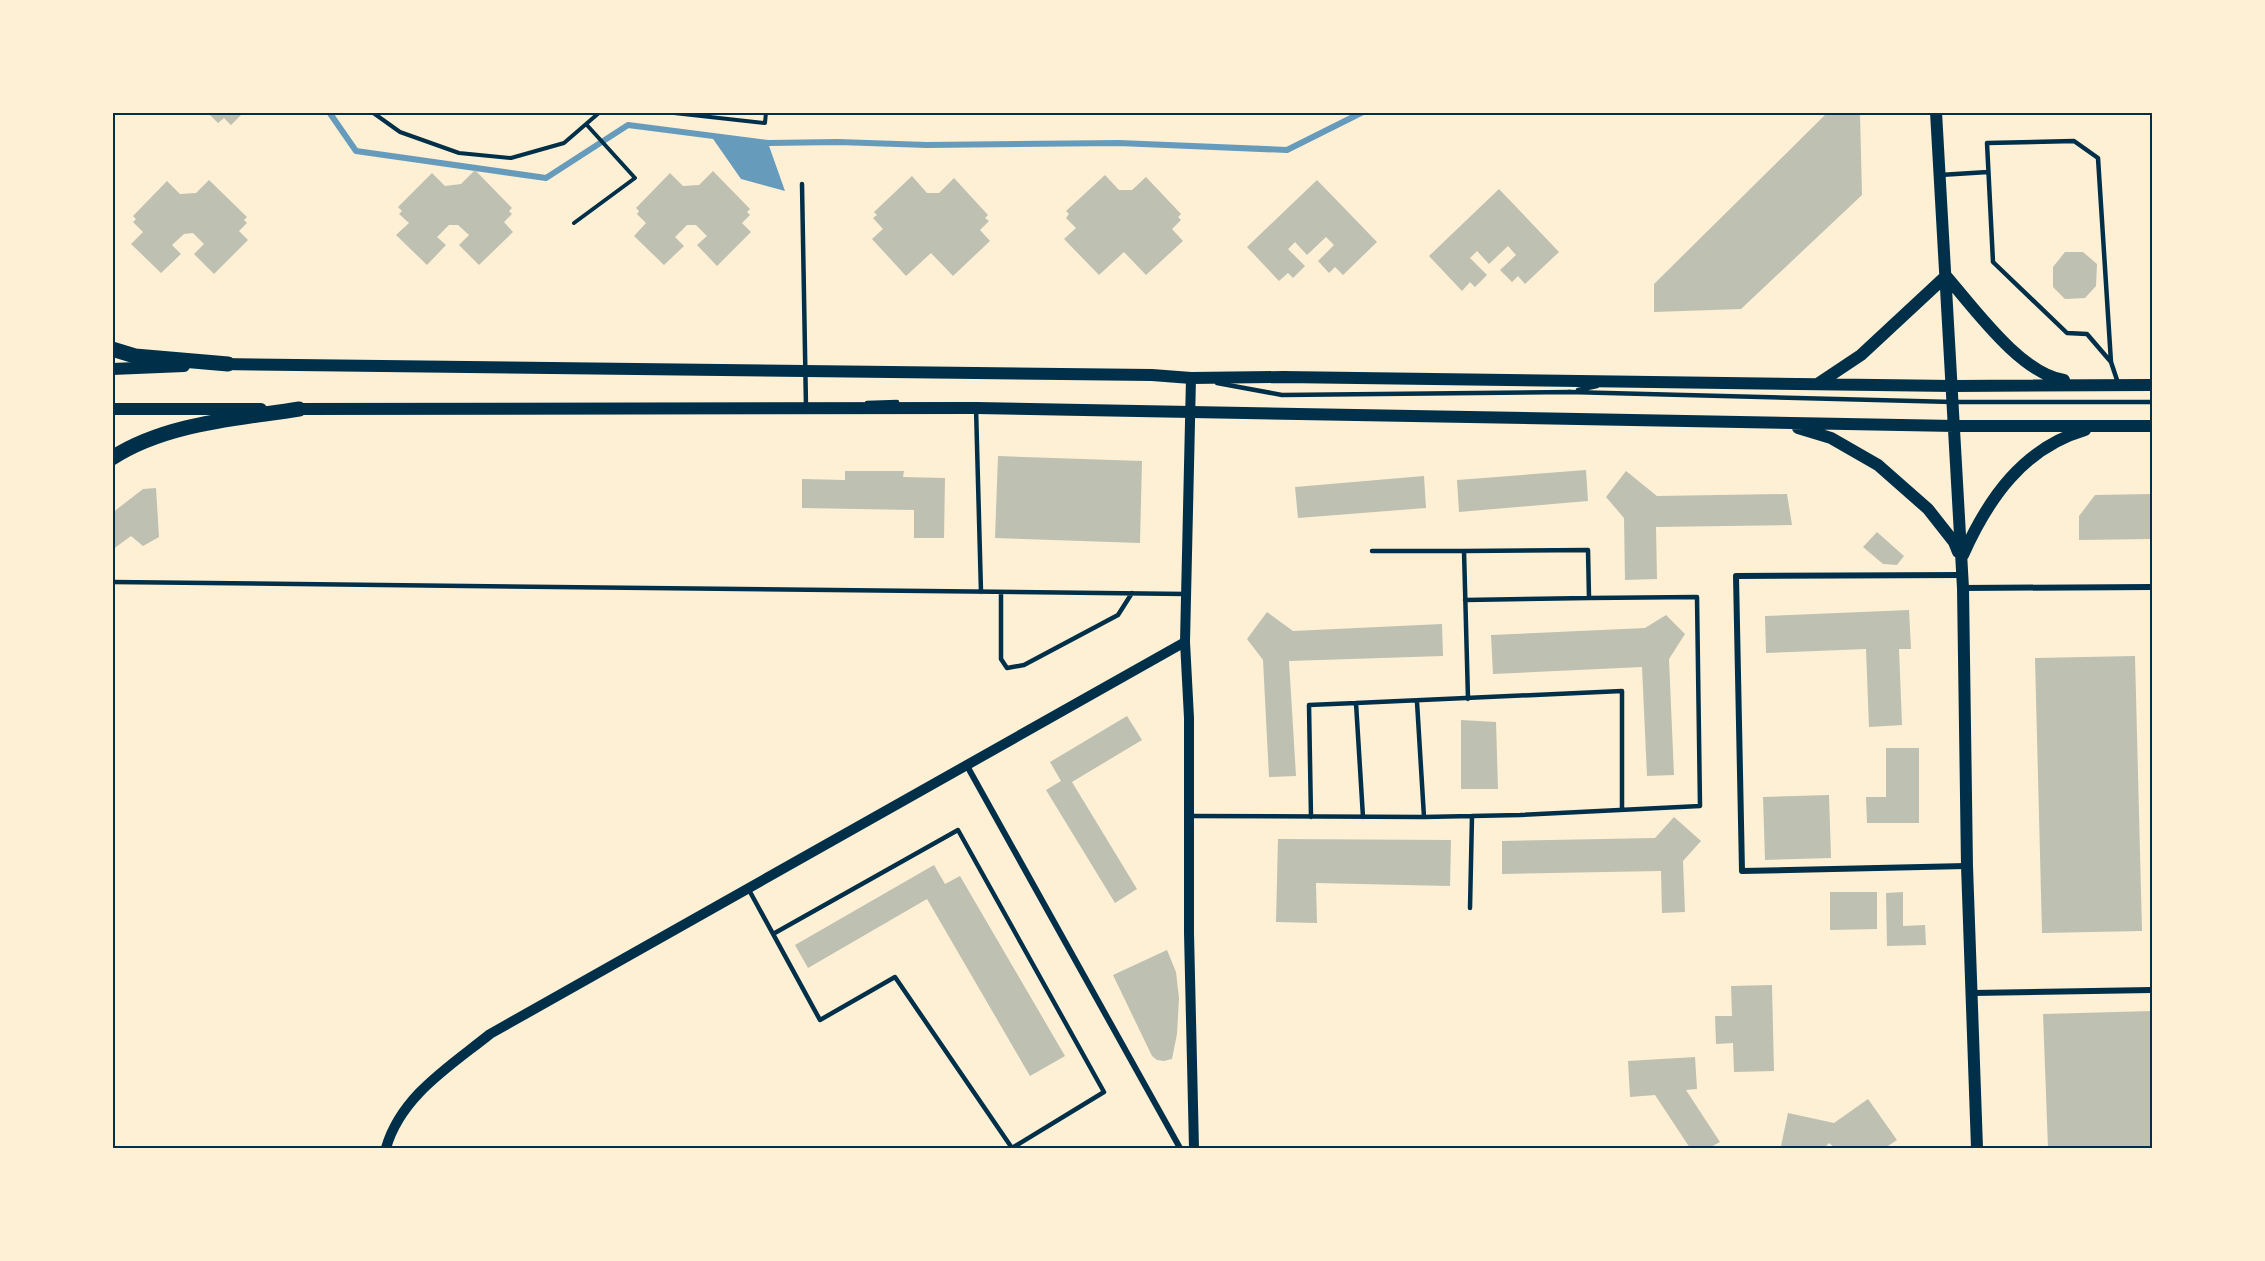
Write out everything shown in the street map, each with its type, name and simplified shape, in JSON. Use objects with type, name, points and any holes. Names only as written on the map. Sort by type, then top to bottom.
[{"type":"highway","points":[[112,349],[135,356],[228,363]]},
{"type":"highway","points":[[112,458],[152,438],[188,428],[299,409]]},
{"type":"main road","points":[[1936,112],[1963,582],[1967,866],[1977,1149]]},
{"type":"main road","points":[[1818,384],[1861,355],[1946,276]]},
{"type":"main road","points":[[1946,276],[1986,322],[2031,368],[2059,380],[2116,385]]},
{"type":"main road","points":[[112,369],[228,363],[1152,375],[1191,378],[1283,377],[1953,386],[2152,385]]},
{"type":"main road","points":[[112,409],[976,408],[1954,426],[2152,426]]},
{"type":"main road","points":[[1780,423],[1831,438],[1878,465],[1928,509],[1954,542],[1961,558]]},
{"type":"main road","points":[[1961,558],[1985,509],[2024,464],[2055,441],[2100,426]]},
{"type":"street","points":[[1191,378],[1185,642],[1189,717],[1189,933],[1194,1149]]},
{"type":"street","points":[[1967,866],[1742,871],[1736,576],[2152,587]]},
{"type":"street","points":[[386,1149],[391,1131],[415,1094],[489,1034],[1185,642]]},
{"type":"street","points":[[966,764],[1180,1149]]},
{"type":"street","points":[[1972,993],[2152,990]]},
{"type":"lane","points":[[2111,362],[2087,334],[2067,333],[1993,262],[1987,143],[2074,141],[2098,158],[2111,362],[2116,385]]},
{"type":"lane","points":[[1940,175],[1988,172]]},
{"type":"lane","points":[[802,184],[806,408],[875,402],[1149,405],[1191,412]]},
{"type":"lane","points":[[1191,378],[1282,395],[1569,392],[1953,402],[2152,402]]},
{"type":"lane","points":[[1569,392],[1620,381]]},
{"type":"lane","points":[[976,408],[981,592]]},
{"type":"lane","points":[[1372,551],[1588,550],[1589,598]]},
{"type":"lane","points":[[1464,551],[1468,699]]},
{"type":"lane","points":[[112,582],[1186,594]]},
{"type":"lane","points":[[1001,592],[1001,659],[1007,668],[1024,665],[1118,615],[1132,593]]},
{"type":"lane","points":[[1190,816],[1424,817],[1700,806],[1696,597],[1465,600]]},
{"type":"lane","points":[[1311,817],[1309,705],[1417,702],[1622,691],[1622,810]]},
{"type":"lane","points":[[1417,702],[1424,817]]},
{"type":"lane","points":[[1356,703],[1363,817]]},
{"type":"lane","points":[[1470,908],[1472,816]]},
{"type":"lane","points":[[748,887],[773,934],[820,1020],[895,977],[1012,1148],[1104,1092],[958,830],[773,934]]},
{"type":"path","points":[[372,112],[400,132],[459,153],[511,158],[564,143],[600,112]]},
{"type":"path","points":[[665,112],[765,123],[766,112]]},
{"type":"path","points":[[574,223],[635,177],[586,124]]},
{"type":"water","points":[[711,136],[768,143],[785,191],[741,179]]},
{"type":"building","points":[[207,112],[244,112],[231,125],[224,118],[218,123]]},
{"type":"building","points":[[1828,112],[1860,112],[1862,195],[1741,309],[1654,312],[1654,284]]},
{"type":"building","points":[[475,170],[512,208],[509,211],[512,214],[504,222],[513,232],[479,265],[459,245],[469,235],[458,225],[449,225],[437,237],[446,245],[427,265],[396,235],[409,223],[399,214],[402,211],[398,207],[432,173],[445,186],[461,184]]},
{"type":"building","points":[[713,171],[750,209],[747,212],[750,215],[742,223],[751,232],[717,266],[697,245],[707,236],[696,225],[687,225],[675,237],[684,246],[664,265],[634,236],[646,223],[637,214],[639,211],[636,208],[670,173],[683,186],[699,185]]},
{"type":"building","points":[[1105,175],[1119,190],[1132,190],[1146,177],[1181,214],[1178,217],[1181,220],[1172,229],[1183,241],[1146,275],[1124,252],[1099,275],[1064,239],[1076,228],[1066,218],[1069,214],[1066,211]]},
{"type":"building","points":[[912,176],[927,193],[939,193],[954,178],[988,215],[985,218],[989,221],[980,230],[990,241],[953,276],[931,253],[906,276],[872,239],[883,229],[873,218],[877,215],[874,212]]},
{"type":"building","points":[[209,180],[247,217],[244,220],[247,223],[239,231],[248,240],[214,274],[194,254],[204,244],[193,233],[184,234],[172,245],[181,254],[161,273],[131,244],[143,232],[133,222],[136,219],[133,216],[167,181],[180,194],[196,193]]},
{"type":"building","points":[[1317,180],[1377,242],[1343,275],[1335,267],[1329,273],[1318,261],[1334,245],[1326,237],[1307,255],[1295,242],[1288,249],[1305,266],[1293,278],[1288,273],[1279,281],[1247,247]]},
{"type":"building","points":[[1499,189],[1559,252],[1525,284],[1518,276],[1512,282],[1500,270],[1516,255],[1508,246],[1489,264],[1477,251],[1470,258],[1487,275],[1475,287],[1470,282],[1462,291],[1429,256]]},
{"type":"building","points":[[2065,252],[2083,252],[2097,264],[2096,286],[2085,298],[2065,299],[2053,287],[2053,267]]},
{"type":"building","points":[[998,456],[1142,461],[1140,543],[995,538]]},
{"type":"building","points":[[1586,470],[1588,501],[1459,512],[1457,480]]},
{"type":"building","points":[[845,471],[904,471],[903,477],[945,478],[944,538],[914,538],[914,510],[802,508],[802,479],[845,480]]},
{"type":"building","points":[[1626,471],[1657,496],[1787,494],[1792,525],[1656,527],[1657,579],[1625,580],[1624,518],[1606,497]]},
{"type":"building","points":[[1424,476],[1426,508],[1298,518],[1295,487]]},
{"type":"building","points":[[156,488],[159,537],[143,546],[131,536],[112,550],[112,513],[143,489]]},
{"type":"building","points":[[2152,494],[2152,539],[2079,540],[2079,516],[2095,495]]},
{"type":"building","points":[[1877,532],[1904,556],[1897,565],[1883,564],[1863,547]]},
{"type":"building","points":[[1909,610],[1911,649],[1899,649],[1902,725],[1869,727],[1866,649],[1766,653],[1765,616]]},
{"type":"building","points":[[1267,612],[1293,631],[1442,624],[1443,656],[1289,661],[1296,776],[1269,777],[1263,660],[1247,639]]},
{"type":"building","points":[[1666,615],[1685,634],[1669,659],[1674,775],[1647,776],[1642,667],[1493,674],[1491,635],[1645,628]]},
{"type":"building","points":[[2135,656],[2142,931],[2042,933],[2035,658]]},
{"type":"building","points":[[1127,716],[1142,740],[1072,782],[1137,889],[1115,903],[1046,790],[1061,781],[1050,762]]},
{"type":"building","points":[[1461,720],[1496,722],[1498,789],[1461,789]]},
{"type":"building","points":[[1886,748],[1919,748],[1919,823],[1867,823],[1866,797],[1886,797]]},
{"type":"building","points":[[1829,795],[1831,858],[1765,860],[1763,797]]},
{"type":"building","points":[[1674,817],[1701,841],[1683,861],[1685,912],[1662,913],[1661,871],[1502,874],[1502,841],[1655,838]]},
{"type":"building","points":[[1278,839],[1451,840],[1450,886],[1316,883],[1317,923],[1276,922]]},
{"type":"building","points":[[934,865],[945,884],[960,876],[1065,1056],[1030,1076],[927,899],[808,968],[795,945]]},
{"type":"building","points":[[1830,892],[1877,892],[1877,929],[1830,930]]},
{"type":"building","points":[[1903,892],[1903,926],[1925,925],[1926,945],[1887,946],[1886,893]]},
{"type":"building","points":[[1167,950],[1176,972],[1179,998],[1177,1034],[1172,1059],[1164,1061],[1152,1056],[1113,975]]},
{"type":"building","points":[[1772,985],[1774,1071],[1734,1072],[1733,1043],[1716,1044],[1715,1016],[1732,1016],[1731,986]]},
{"type":"building","points":[[2152,1011],[2152,1148],[2048,1148],[2043,1014]]},
{"type":"building","points":[[1695,1057],[1697,1089],[1686,1090],[1720,1142],[1709,1148],[1690,1148],[1655,1095],[1630,1097],[1628,1061]]},
{"type":"building","points":[[1868,1099],[1897,1140],[1885,1148],[1835,1148],[1829,1143],[1824,1148],[1781,1146],[1788,1113],[1834,1123]]},
{"type":"waterway","points":[[329,112],[356,151],[546,178],[628,125],[768,143],[838,142],[927,145],[1119,143],[1287,150],[1363,112]]}]
